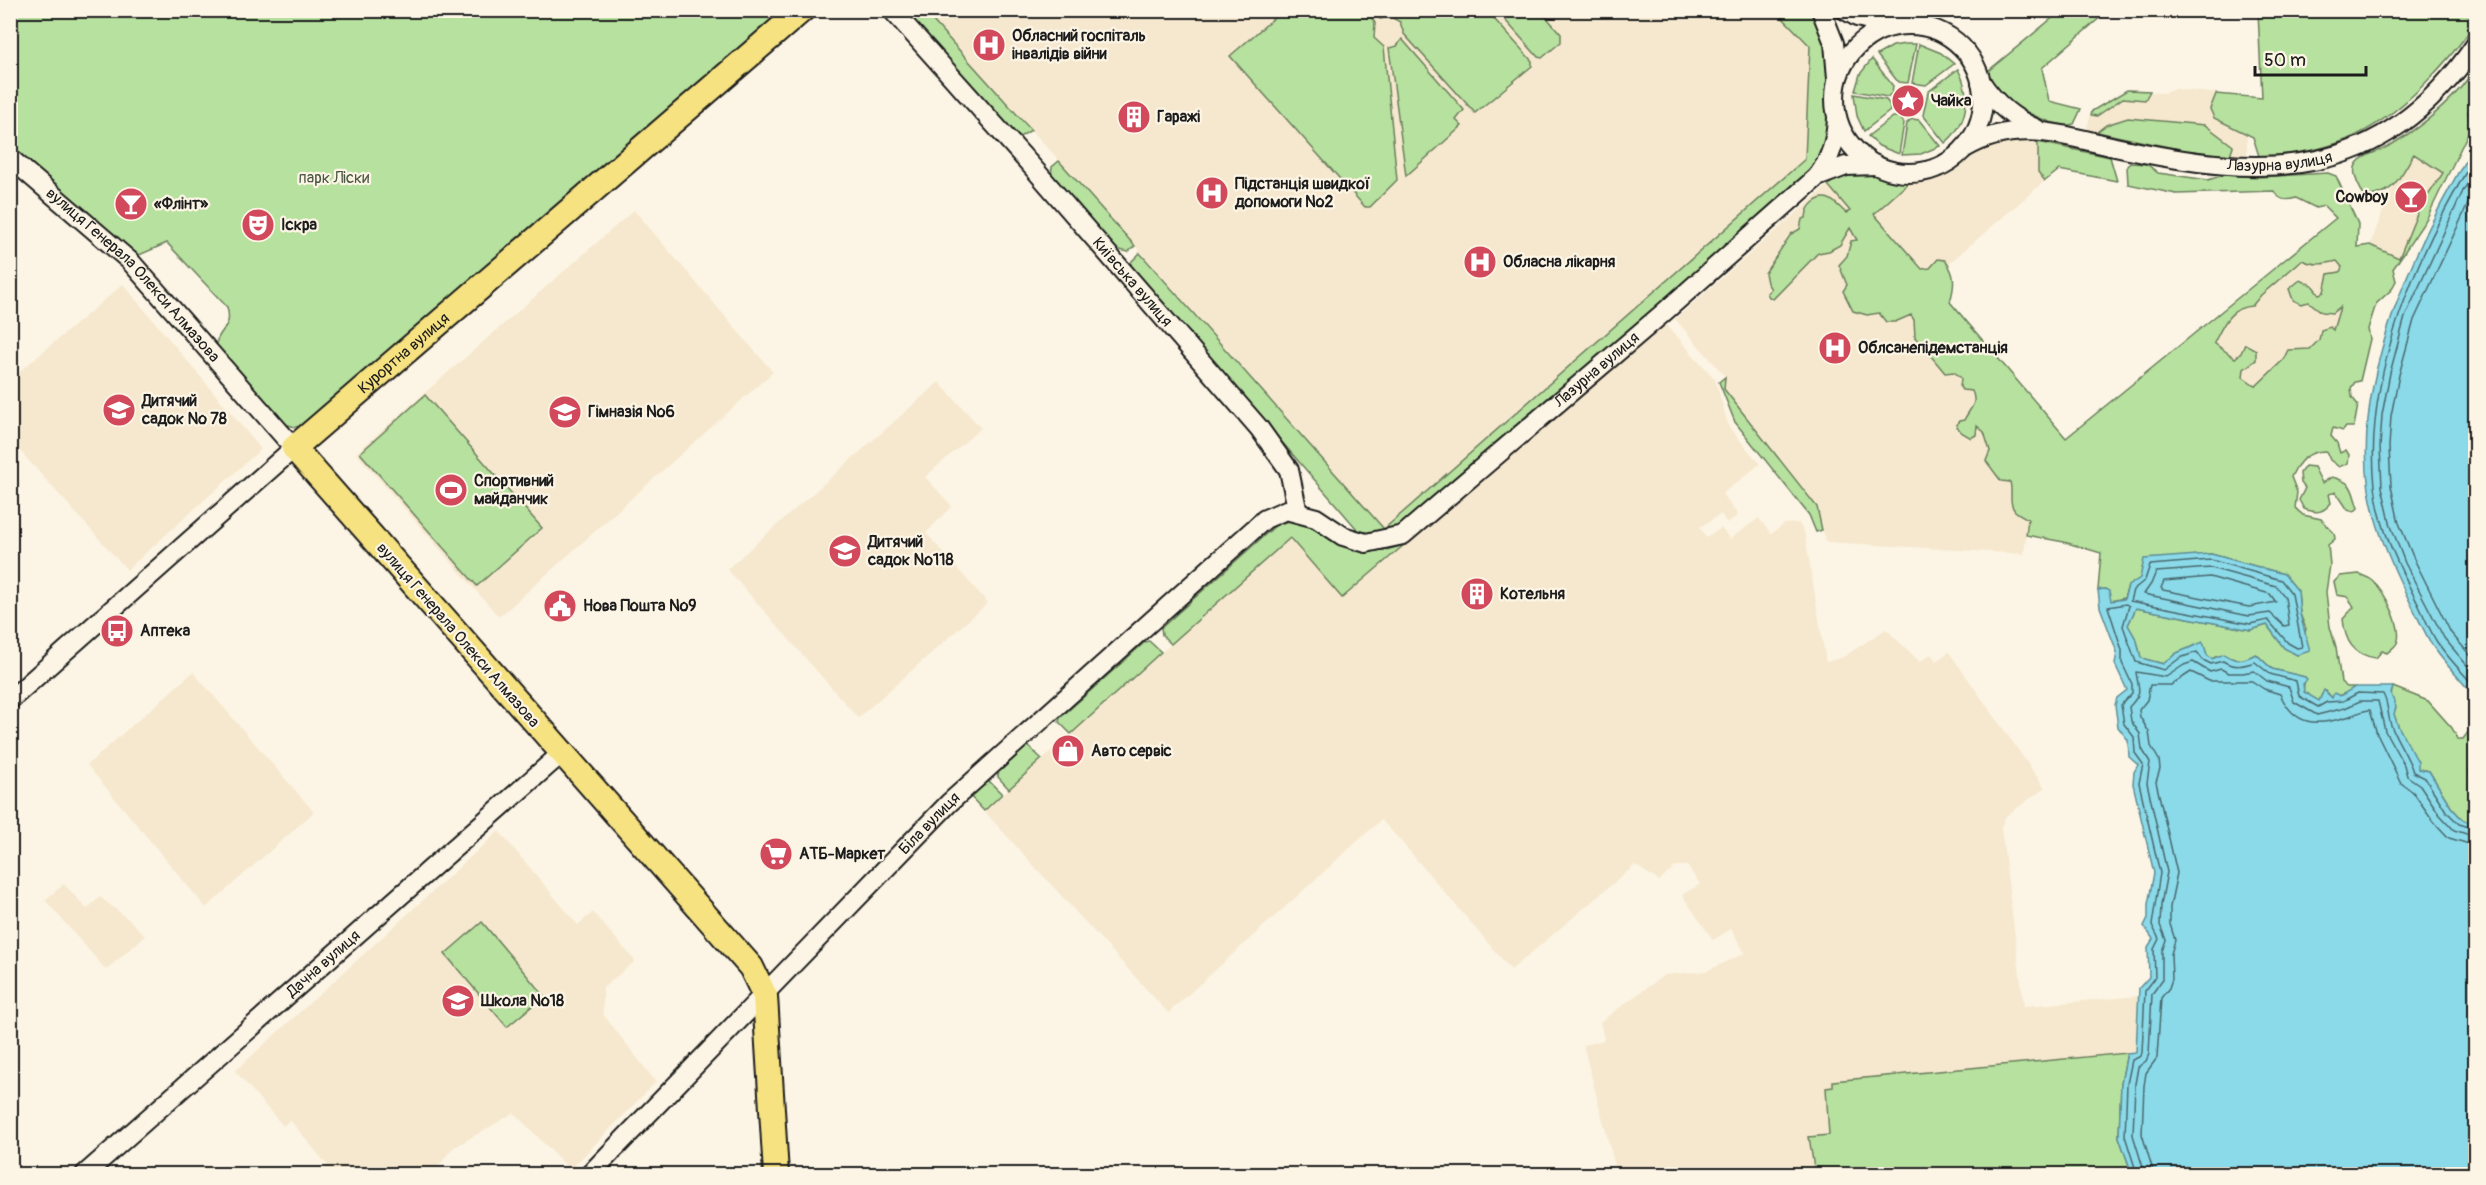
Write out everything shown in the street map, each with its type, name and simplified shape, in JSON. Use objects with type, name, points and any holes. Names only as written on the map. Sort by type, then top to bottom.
[{"type":"main road","name":"Курортна вулиця","points":[[294,448],[802,10]]},
{"type":"main road","name":"вулиця Генерала Олекси Алмазова","points":[[294,448],[751,966],[765,996],[776,1174]]},
{"type":"street","name":"Київська вулиця","points":[[892,10],[1036,171],[1259,428],[1289,470],[1298,513]]},
{"type":"street","points":[[1821,10],[1834,43],[1837,82]]},
{"type":"street","points":[[1845,10],[1876,23],[1931,28],[1952,39],[1969,56],[1980,80],[1983,94],[1979,123],[1965,148],[1944,164],[1919,172],[1901,173],[1876,165],[1851,146],[1837,118],[1835,100],[1840,71],[1854,50],[1873,34],[1896,26]]},
{"type":"street","name":"Лазурна вулиця","points":[[1965,148],[1990,135],[2007,131],[2044,132],[2151,154],[2230,165],[2288,165],[2324,160],[2368,144],[2409,116],[2455,71],[2475,44]]},
{"type":"street","name":"Лазурна вулиця","points":[[1980,80],[2007,112],[2044,132]]},
{"type":"street","name":"Лазурна вулиця","points":[[1298,513],[1316,518],[1343,536],[1366,543],[1403,535],[1817,177],[1830,156],[1836,138],[1837,118]]},
{"type":"street","name":"вулиця Генерала Олекси Алмазова","points":[[10,158],[130,261],[294,448]]},
{"type":"street","name":"Лазурна вулиця","points":[[1817,177],[1846,166],[1876,165]]},
{"type":"street","name":"Курортна вулиця","points":[[10,700],[294,448]]},
{"type":"street","name":"Біла вулиця","points":[[590,1174],[963,790],[1265,519],[1287,510],[1298,513]]},
{"type":"street","name":"Дачна вулиця","points":[[85,1174],[562,753]]},
{"type":"shaded area","name":"Обласна лікарня","points":[[924,11],[1776,11],[1810,46],[1805,159],[1384,529],[1081,184]]},
{"type":"shaded area","points":[[2176,89],[2247,97],[2247,156],[2188,151],[2086,130],[2092,111],[2127,90],[2163,93]]},
{"type":"shaded area","points":[[2021,138],[2038,142],[2038,172],[2045,181],[1932,278],[1873,214],[1914,178],[1928,178],[1942,173],[1961,163],[1975,149]]},
{"type":"shaded area","points":[[2414,154],[2444,173],[2419,209],[2399,259],[2370,245],[2391,190]]},
{"type":"shaded area","name":"Облсанепідемстанція","points":[[1828,185],[2015,400],[2031,493],[2024,554],[1826,542],[1817,507],[1724,389],[1725,376],[1675,319]]},
{"type":"shaded area","name":"Гімназія №6","points":[[634,210],[773,372],[499,617],[356,453]]},
{"type":"shaded area","points":[[2319,232],[2353,272],[2335,330],[2259,397],[2200,329]]},
{"type":"shaded area","name":"Дитячий садок № 78","points":[[123,284],[261,449],[127,570],[10,440],[11,379]]},
{"type":"shaded area","points":[[1665,323],[1715,379],[1729,427],[1760,464],[1722,494],[1738,515],[1727,524],[1721,514],[1700,527],[1706,537],[1721,528],[1730,539],[1759,518],[1771,534],[1784,524],[1799,523],[1805,535],[1826,662],[1843,657],[1886,629],[1920,662],[1931,654],[1936,661],[1949,652],[2045,788],[2006,816],[2001,827],[2024,1006],[2139,996],[2136,1053],[1833,1081],[1833,1087],[1826,1088],[1829,1135],[1809,1137],[1815,1174],[1617,1174],[1583,1045],[1604,1040],[1600,1022],[1664,975],[1706,971],[1745,953],[1731,929],[1713,940],[1682,895],[1700,884],[1687,866],[1676,866],[1659,881],[1635,865],[1511,970],[1381,820],[1168,1013],[984,811],[1290,538],[1342,598]]},
{"type":"shaded area","name":"Дитячий садок №118","points":[[939,382],[981,428],[925,477],[952,506],[926,533],[988,603],[858,718],[727,569]]},
{"type":"shaded area","points":[[193,672],[314,812],[206,908],[87,765]]},
{"type":"shaded area","name":"Школа №18","points":[[499,831],[578,925],[593,912],[635,961],[603,988],[603,1014],[656,1082],[570,1170],[514,1113],[453,1148],[432,1174],[319,1174],[328,1166],[290,1120],[283,1126],[235,1071]]},
{"type":"shaded area","points":[[64,884],[87,909],[100,897],[132,922],[145,936],[106,970],[45,900]]},
{"type":"green space","name":"парк Ліски","points":[[10,11],[783,11],[305,425],[295,427],[285,424],[217,346],[217,340],[228,322],[227,307],[167,243],[137,256],[11,148]]},
{"type":"green space","points":[[906,11],[924,11],[1031,130],[1020,137],[1009,131]]},
{"type":"green space","points":[[1282,11],[1367,11],[1375,23],[1374,38],[1384,47],[1397,180],[1370,207],[1365,207],[1230,56]]},
{"type":"green space","points":[[1374,11],[1487,11],[1532,61],[1532,66],[1475,113],[1404,34],[1400,22],[1391,17],[1380,19]]},
{"type":"green space","points":[[1497,11],[1541,11],[1561,34],[1561,42],[1542,58],[1538,57]]},
{"type":"green space","points":[[1776,11],[1809,11],[1820,26],[1828,45],[1830,80],[1828,140],[1813,170],[1397,533],[1363,536],[1130,266],[1140,253],[1384,529],[1805,159],[1810,46]]},
{"type":"green space","points":[[2061,11],[2094,11],[2103,15],[2042,68],[2049,101],[2081,109],[2074,124],[2065,125],[2032,115],[2011,102],[1993,85],[1988,71]]},
{"type":"green space","points":[[2258,11],[2475,11],[2475,23],[2455,51],[2432,76],[2413,95],[2375,125],[2334,144],[2286,154],[2259,156],[2253,137],[2214,118],[2210,109],[2216,94],[2262,98]]},
{"type":"green space","points":[[1402,39],[1464,110],[1456,120],[1462,126],[1406,176],[1389,48],[1397,46]]},
{"type":"green space","points":[[1916,44],[1908,83],[1898,82],[1877,55],[1893,46]]},
{"type":"green space","points":[[1919,44],[1941,53],[1954,64],[1926,85],[1912,83]]},
{"type":"green space","points":[[1872,59],[1893,86],[1892,93],[1887,97],[1855,91],[1860,74]]},
{"type":"green space","points":[[2475,68],[2475,105],[2468,112],[2471,127],[2427,218],[2393,269],[2396,281],[2391,290],[2376,304],[2368,329],[2370,339],[2360,381],[2355,382],[2351,388],[2352,397],[2358,405],[2354,427],[2346,427],[2343,431],[2333,428],[2331,436],[2337,443],[2340,453],[2346,450],[2349,455],[2348,463],[2339,467],[2330,460],[2326,451],[2314,453],[2304,458],[2291,477],[2297,492],[2295,508],[2303,515],[2321,519],[2334,533],[2335,539],[2328,545],[2330,565],[2326,592],[2330,627],[2336,647],[2341,682],[2347,687],[2355,687],[2349,692],[2332,698],[2326,691],[2319,702],[2303,692],[2305,677],[2272,669],[2256,654],[2244,660],[2217,656],[2212,659],[2207,655],[2203,643],[2177,653],[2164,664],[2141,658],[2137,641],[2128,625],[2136,608],[2251,630],[2267,625],[2284,648],[2297,655],[2306,629],[2300,614],[2298,591],[2284,574],[2211,554],[2182,557],[2128,586],[2124,598],[2111,601],[2105,589],[2098,590],[2101,553],[2064,542],[2026,535],[2028,519],[2013,508],[2010,482],[2001,481],[1986,461],[1990,451],[1984,432],[1977,426],[1976,435],[1971,438],[1961,432],[1956,425],[1959,421],[1964,420],[1972,406],[1974,395],[1972,391],[1962,390],[1961,378],[1954,372],[1945,373],[1915,337],[1914,320],[1911,315],[1895,322],[1886,322],[1879,313],[1867,315],[1853,311],[1843,291],[1847,285],[1839,265],[1847,256],[1851,241],[1857,240],[1850,228],[1840,245],[1829,251],[1818,253],[1773,299],[1767,293],[1771,289],[1765,273],[1791,234],[1800,229],[1802,219],[1806,218],[1807,211],[1812,204],[1824,198],[1835,203],[1846,213],[1850,211],[1828,185],[1843,174],[1856,171],[1914,178],[1874,214],[1922,269],[1930,268],[1938,259],[1945,260],[1954,280],[1950,302],[2066,438],[2336,218],[2324,206],[2316,208],[2296,198],[2284,199],[2278,197],[2274,191],[2176,194],[2128,184],[2127,166],[2130,163],[2147,164],[2158,173],[2208,180],[2224,175],[2258,177],[2328,173],[2336,176],[2358,224],[2357,247],[2370,245],[2399,258],[2419,209],[2443,173],[2414,154],[2395,184],[2382,193],[2364,196],[2356,179],[2356,166],[2361,159],[2391,145],[2415,129],[2448,101]],"holes":[[[2302,260],[2320,264],[2337,261],[2342,267],[2340,272],[2328,274],[2324,292],[2319,294],[2312,285],[2300,280],[2289,289],[2293,300],[2301,304],[2309,302],[2322,312],[2332,313],[2340,307],[2333,330],[2330,327],[2321,330],[2319,340],[2310,349],[2288,350],[2283,360],[2256,386],[2243,377],[2244,369],[2256,360],[2256,350],[2245,344],[2241,353],[2235,358],[2214,343],[2233,313],[2244,307],[2252,306],[2261,295]]]},
{"type":"green space","points":[[1958,69],[1965,89],[1965,109],[1959,127],[1945,143],[1923,115],[1928,92]]},
{"type":"green space","points":[[2127,90],[2150,91],[2145,100],[2123,98],[2097,116],[2091,115],[2092,111]]},
{"type":"green space","points":[[1854,94],[1886,100],[1890,105],[1890,111],[1864,131],[1857,116]]},
{"type":"green space","points":[[1893,117],[1900,117],[1904,123],[1899,154],[1879,146],[1868,136]]},
{"type":"green space","points":[[2128,118],[2205,125],[2233,146],[2230,155],[2188,151],[2097,132],[2106,125]]},
{"type":"green space","points":[[1912,119],[1919,120],[1940,146],[1921,154],[1902,155],[1907,123]]},
{"type":"green space","points":[[2038,142],[2110,157],[2117,181],[2059,170],[2045,181],[2038,172]]},
{"type":"green space","points":[[1059,161],[1135,246],[1128,252],[1116,249],[1051,176],[1052,167]]},
{"type":"green space","points":[[1725,377],[1724,389],[1817,507],[1822,530],[1816,532],[1809,515],[1735,422],[1719,382]]},
{"type":"green space","name":"Спортивний майданчик","points":[[425,395],[542,528],[477,586],[360,453]]},
{"type":"green space","points":[[2305,466],[2314,467],[2322,483],[2332,477],[2348,484],[2353,491],[2358,508],[2354,512],[2348,510],[2336,492],[2329,494],[2331,503],[2322,511],[2304,509],[2299,500],[2305,488],[2301,483],[2300,473]]},
{"type":"green space","points":[[1299,518],[1363,550],[1386,550],[1404,545],[1342,598],[1290,538],[1171,644],[1162,635],[1161,628],[1276,525]]},
{"type":"green space","points":[[2359,574],[2377,585],[2392,610],[2398,628],[2396,644],[2387,653],[2382,651],[2376,658],[2361,654],[2348,640],[2343,619],[2354,607],[2348,597],[2337,595],[2334,582],[2340,576]]},
{"type":"green space","points":[[1149,641],[1161,652],[1071,734],[1059,722],[1060,718],[1145,642]]},
{"type":"green space","points":[[2393,687],[2428,701],[2452,728],[2458,739],[2463,739],[2469,731],[2475,734],[2475,771],[2469,771],[2475,793],[2475,825],[2463,820],[2451,807],[2429,771],[2418,769],[2395,717],[2391,696]]},
{"type":"green space","points":[[1028,746],[1042,759],[1009,789],[998,777],[998,772]]},
{"type":"green space","points":[[989,781],[1002,794],[984,811],[970,796]]},
{"type":"green space","points":[[482,922],[544,996],[507,1027],[445,954]]},
{"type":"green space","points":[[2127,1053],[2121,1083],[2119,1137],[2132,1174],[1815,1174],[1809,1137],[1829,1135],[1826,1088],[1833,1087],[1833,1081]]},
{"type":"water","points":[[2475,144],[2475,697],[2432,645],[2393,565],[2372,506],[2366,447],[2370,401],[2380,356],[2394,310],[2432,222]]},
{"type":"water","points":[[2211,554],[2284,574],[2298,591],[2300,614],[2310,651],[2297,655],[2284,648],[2267,625],[2251,630],[2136,608],[2128,625],[2137,641],[2141,658],[2163,664],[2177,653],[2203,642],[2207,655],[2212,659],[2224,654],[2232,659],[2240,660],[2256,654],[2272,669],[2305,677],[2307,680],[2303,684],[2304,692],[2319,701],[2324,690],[2332,698],[2334,693],[2340,696],[2355,687],[2393,687],[2391,694],[2396,707],[2394,714],[2418,762],[2418,769],[2429,771],[2451,807],[2463,820],[2475,825],[2475,1174],[2132,1174],[2119,1137],[2121,1083],[2127,1053],[2136,1052],[2139,988],[2149,977],[2148,947],[2153,939],[2144,926],[2148,918],[2148,904],[2154,873],[2133,784],[2134,772],[2138,765],[2129,757],[2128,740],[2118,727],[2115,705],[2117,698],[2127,690],[2115,664],[2117,652],[2100,607],[2098,590],[2109,591],[2111,601],[2124,599],[2128,586],[2140,578],[2144,559]]},
{"type":"place","name":"Обласний госпіталь інвалідів війни","points":[[989,45]]},
{"type":"place","name":"Чайка","points":[[1908,101]]},
{"type":"place","name":"Гаражі","points":[[1134,117]]},
{"type":"place","name":"Підстанція швидкої допомоги №2","points":[[1212,193]]},
{"type":"place","name":"Cowboy","points":[[2411,197]]},
{"type":"place","name":"«Флінт»","points":[[131,204]]},
{"type":"place","name":"Іскра","points":[[258,225]]},
{"type":"place","name":"Обласна лікарня","points":[[1480,262]]},
{"type":"place","name":"Облсанепідемстанція","points":[[1835,348]]},
{"type":"place","name":"Дитячий садок № 78","points":[[119,410]]},
{"type":"place","name":"Гімназія №6","points":[[565,412]]},
{"type":"place","name":"Спортивний майданчик","points":[[451,490]]},
{"type":"place","name":"Дитячий садок №118","points":[[845,551]]},
{"type":"place","name":"Котельня","points":[[1477,594]]},
{"type":"place","name":"Нова Пошта №9","points":[[560,606]]},
{"type":"place","name":"Аптека","points":[[117,631]]},
{"type":"place","name":"Авто сервіс","points":[[1068,751]]},
{"type":"place","name":"АТБ-Маркет","points":[[776,854]]},
{"type":"place","name":"Школа №18","points":[[458,1001]]}]
